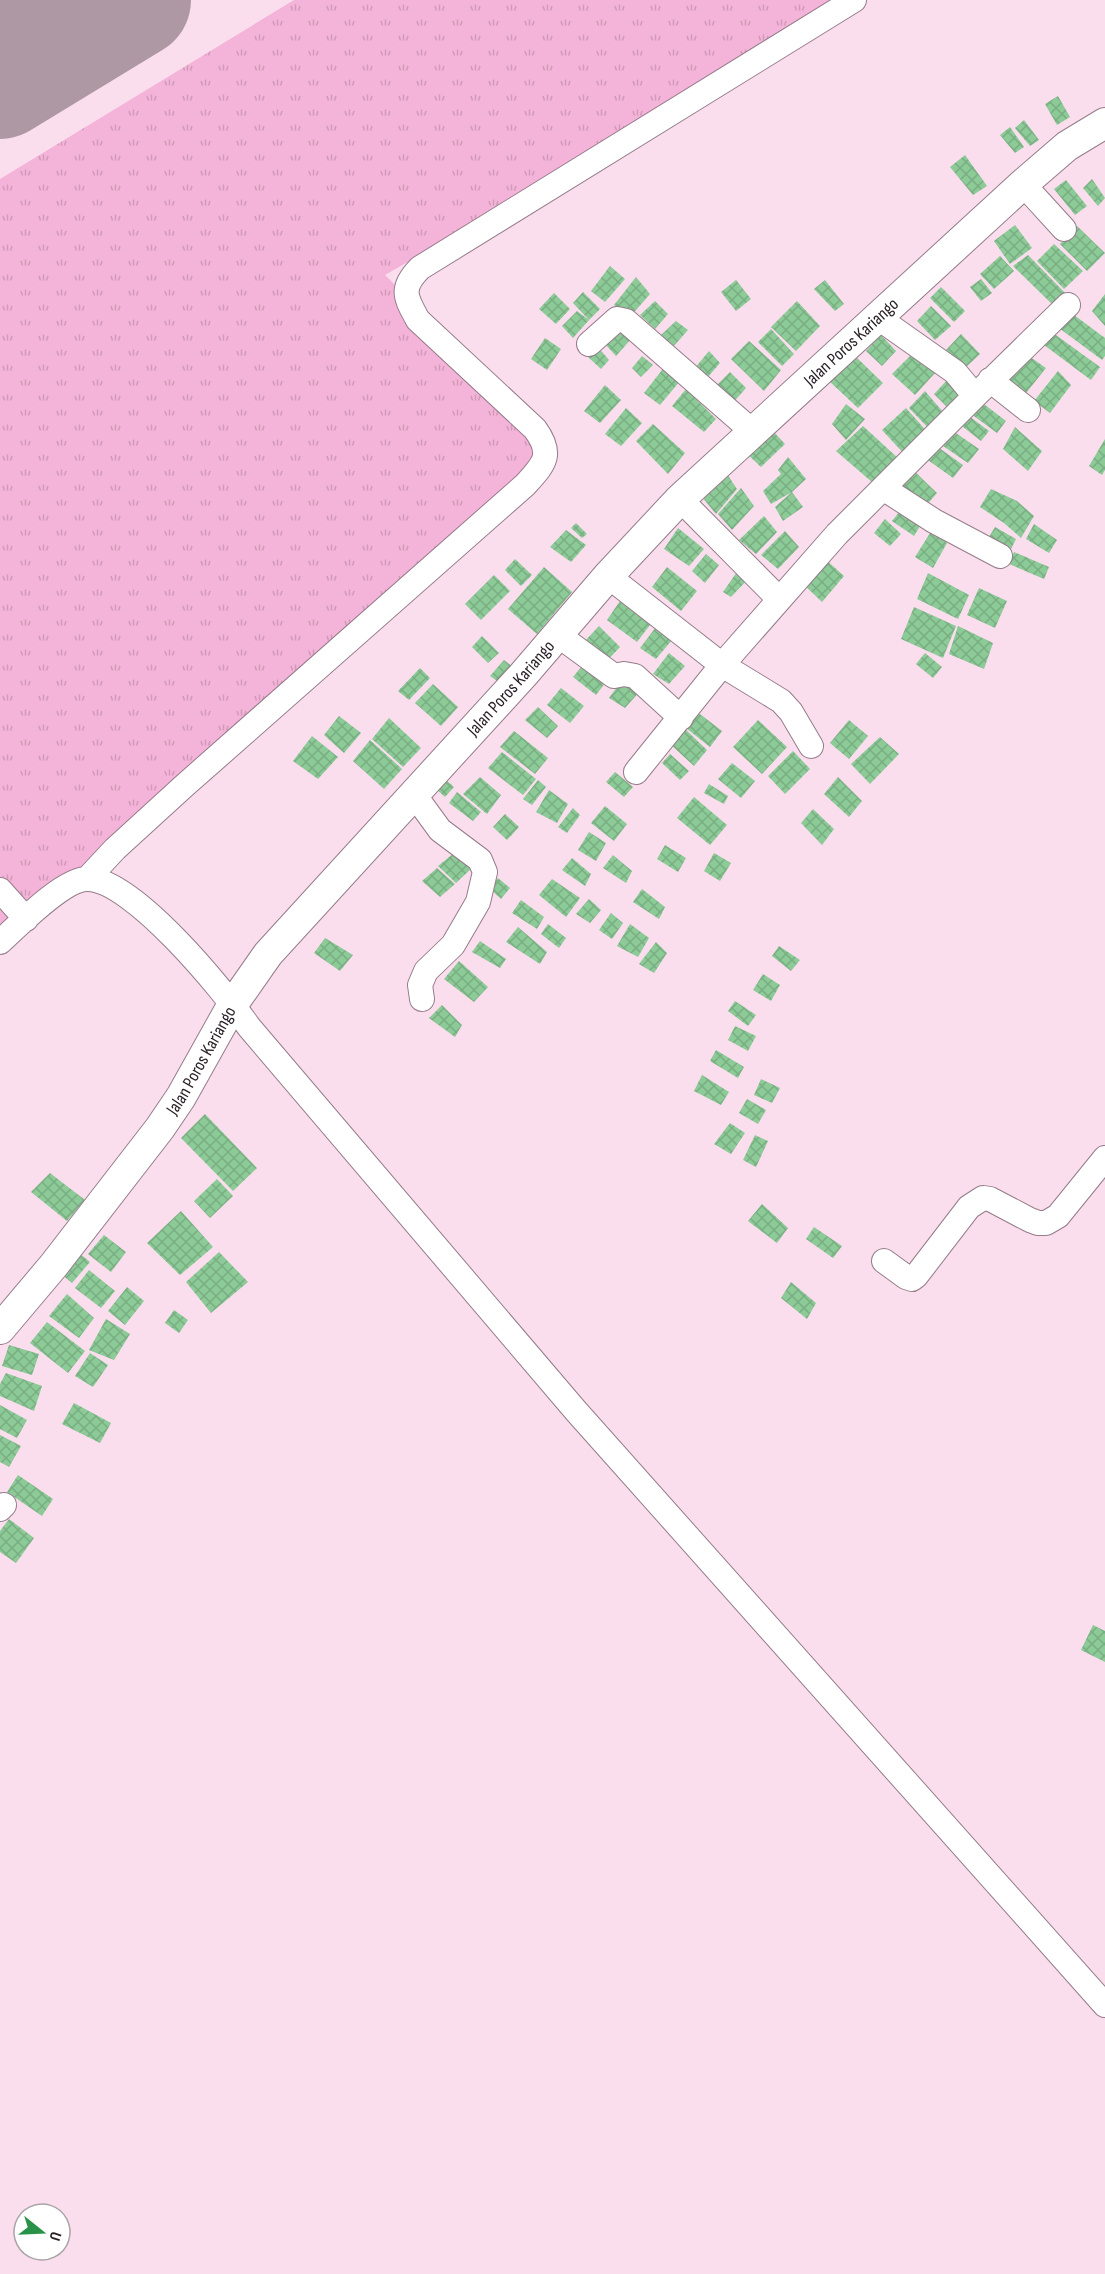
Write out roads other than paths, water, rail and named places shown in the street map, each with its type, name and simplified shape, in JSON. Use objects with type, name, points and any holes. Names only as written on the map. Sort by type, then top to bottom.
[{"type":"main road","name":"Jalan Poros Kariango","points":[[0,1329],[54,1265],[160,1128],[181,1097],[233,1004],[268,954],[608,576],[680,499],[877,317],[1067,146],[1105,123]]},
{"type":"street","points":[[0,942],[65,886],[87,879],[115,849],[184,786],[525,485],[540,468],[547,455],[544,442],[536,429],[418,320],[409,303],[406,290],[408,279],[420,268],[854,0]]},
{"type":"street","points":[[1023,184],[1064,229]]},
{"type":"street","points":[[636,772],[722,665],[837,534],[1068,305]]},
{"type":"street","points":[[877,317],[955,372],[1028,410]]},
{"type":"street","points":[[589,344],[616,319],[626,321],[752,431]]},
{"type":"street","points":[[883,488],[934,521],[1000,556]]},
{"type":"street","points":[[680,499],[779,599]]},
{"type":"street","points":[[608,576],[722,665],[781,701],[791,712],[811,746]]},
{"type":"street","points":[[558,634],[614,676],[624,674],[635,676],[681,718]]},
{"type":"street","points":[[413,793],[440,830],[480,860],[485,872],[478,902],[453,945],[426,971],[420,985],[422,999]]},
{"type":"street","points":[[87,879],[109,884],[133,898],[166,929],[233,1004],[249,1027],[576,1411],[1105,2005]]},
{"type":"street","points":[[0,890],[26,919]]},
{"type":"street","points":[[884,1261],[912,1279],[969,1207],[983,1198],[990,1199],[1038,1223],[1052,1220],[1105,1158]]}]
